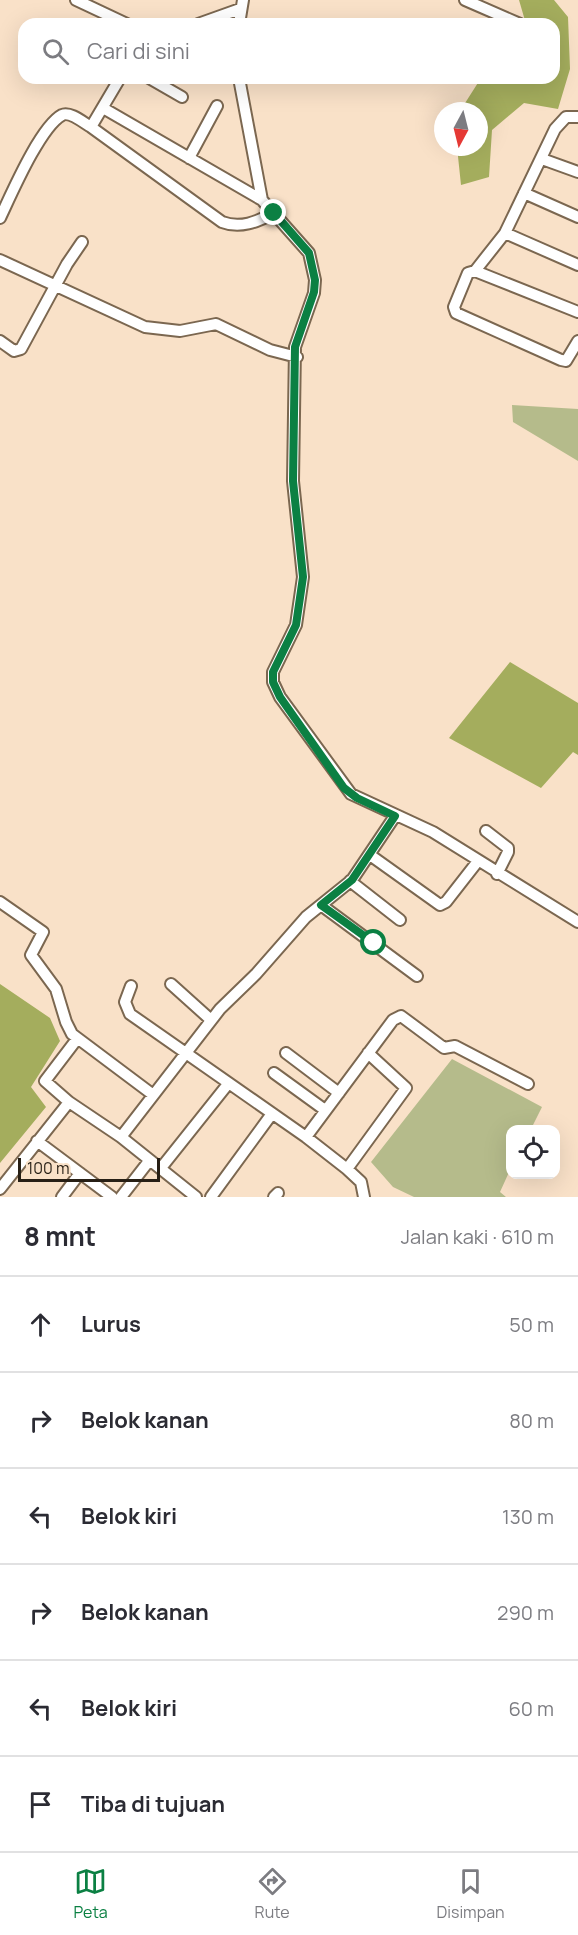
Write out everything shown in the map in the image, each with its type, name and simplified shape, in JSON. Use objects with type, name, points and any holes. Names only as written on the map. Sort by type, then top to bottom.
[{"type":"street","points":[[76,0],[114,18]]},
{"type":"street","points":[[465,0],[506,18]]},
{"type":"street","points":[[212,18],[242,5]]},
{"type":"street","points":[[91,127],[117,84]]},
{"type":"street","points":[[160,84],[182,96]]},
{"type":"street","points":[[240,84],[262,200]]},
{"type":"street","points":[[189,158],[217,106]]},
{"type":"street","points":[[103,108],[262,200],[309,253],[315,280],[314,292],[295,347],[297,357],[293,481],[303,577],[296,625],[275,664],[273,682],[280,697],[344,788],[357,798],[433,832],[497,874],[578,922]]},
{"type":"street","points":[[0,219],[20,176],[41,139],[62,115],[72,116],[91,127],[222,222],[231,226],[248,224],[274,213]]},
{"type":"street","points":[[577,345],[566,361],[456,313],[454,306],[468,273],[475,271],[505,233],[555,129],[562,120],[570,115],[578,117]]},
{"type":"street","points":[[542,159],[578,172]]},
{"type":"street","points":[[524,193],[578,217]]},
{"type":"street","points":[[505,233],[578,265]]},
{"type":"street","points":[[0,341],[14,351],[21,349],[82,242]]},
{"type":"street","points":[[0,260],[145,327],[180,331],[216,324],[270,350],[297,357]]},
{"type":"street","points":[[475,271],[578,312]]},
{"type":"street","points":[[121,1137],[211,1020],[256,974],[290,934],[350,881],[395,816]]},
{"type":"street","points":[[486,831],[508,848],[497,874]]},
{"type":"street","points":[[370,855],[442,905],[478,861]]},
{"type":"street","points":[[350,881],[400,920]]},
{"type":"street","points":[[0,902],[43,932],[31,955],[56,988],[66,1022],[77,1039],[152,1094]]},
{"type":"street","points":[[321,905],[417,976]]},
{"type":"street","points":[[171,984],[211,1020]]},
{"type":"street","points":[[132,986],[125,1002],[130,1014],[271,1115],[306,1137],[361,1182],[364,1197]]},
{"type":"street","points":[[306,1137],[393,1020],[401,1016],[444,1048],[455,1046],[528,1084]]},
{"type":"street","points":[[77,1039],[45,1079],[69,1102],[121,1137],[196,1197]]},
{"type":"street","points":[[286,1053],[339,1093]]},
{"type":"street","points":[[346,1169],[406,1088],[368,1053]]},
{"type":"street","points":[[274,1073],[325,1110]]},
{"type":"street","points":[[161,1168],[228,1084]]},
{"type":"street","points":[[1,1187],[69,1102]]},
{"type":"street","points":[[211,1197],[271,1115]]},
{"type":"street","points":[[37,1141],[112,1197]]},
{"type":"street","points":[[121,1197],[149,1161]]},
{"type":"street","points":[[62,1197],[80,1173]]},
{"type":"green space","points":[[519,0],[554,0],[568,17],[570,69],[558,109],[524,103],[492,130],[489,177],[461,185],[458,156],[488,156],[488,102],[466,102],[477,84],[560,84],[560,18],[524,18]]},
{"type":"green space","points":[[512,405],[578,409],[578,461],[513,422]]},
{"type":"green space","points":[[510,662],[578,703],[578,755],[573,752],[541,788],[449,738]]},
{"type":"green space","points":[[0,984],[50,1018],[60,1041],[31,1087],[46,1107],[0,1163]]},
{"type":"green space","points":[[452,1059],[542,1107],[533,1125],[506,1125],[506,1179],[500,1192],[506,1197],[414,1197],[393,1187],[371,1162]]},
{"type":"route","points":[[274,213],[309,253],[315,280],[310,306],[300,326],[295,347],[297,357],[293,481],[303,577],[296,625],[275,664],[273,682],[280,697],[344,788],[357,798],[395,816],[352,880],[321,905],[374,943]]}]
